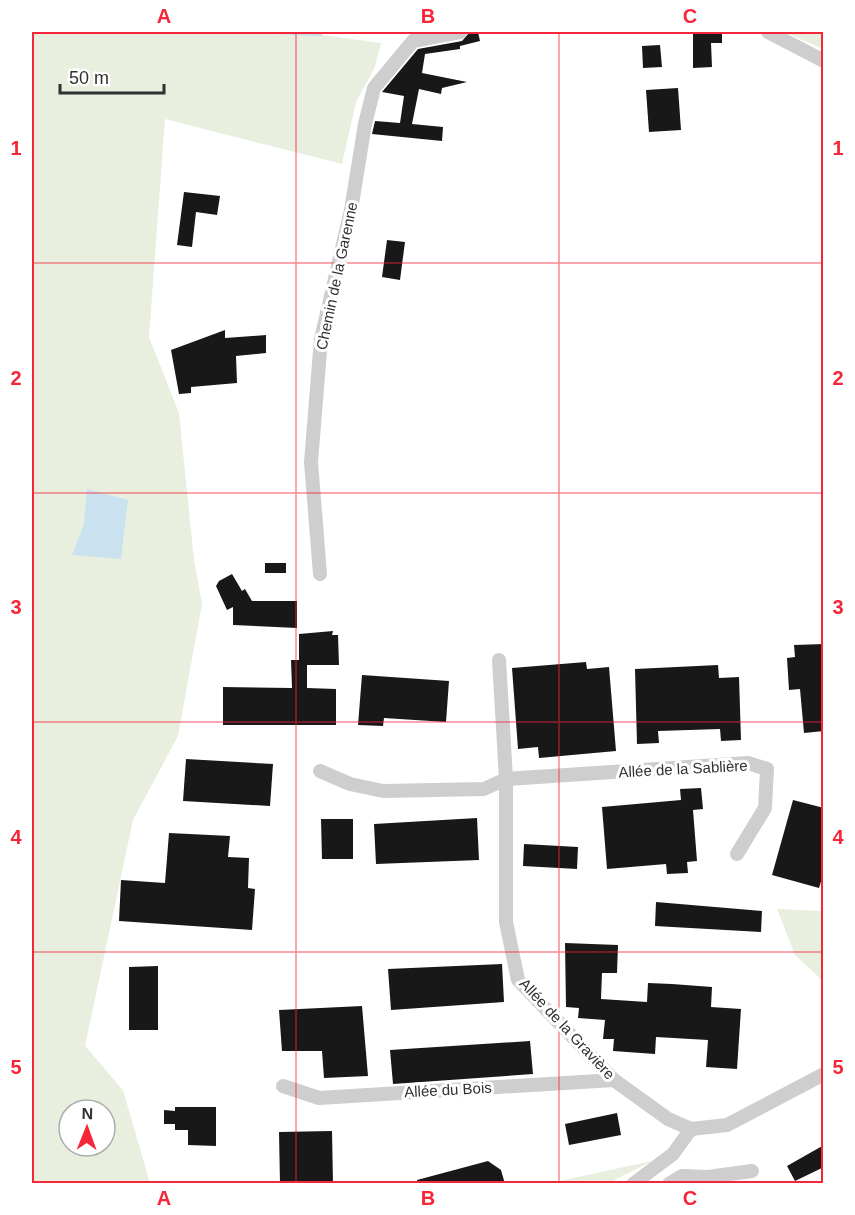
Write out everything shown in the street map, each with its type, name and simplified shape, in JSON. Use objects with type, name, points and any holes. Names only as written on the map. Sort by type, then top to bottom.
[{"type":"street","name":"Chemin de la Garenne","points":[[320,574],[311,462],[321,339],[351,210],[365,124],[374,88],[413,40],[460,32]]},
{"type":"street","points":[[768,32],[824,61]]},
{"type":"street","points":[[320,771],[350,784],[383,791],[484,789],[506,779],[499,660]]},
{"type":"street","name":"Allée de la Sablière","points":[[506,779],[748,763],[767,769],[765,808],[737,854]]},
{"type":"street","name":"Allée de la Gravière","points":[[506,779],[506,922],[518,980],[614,1080],[668,1119],[691,1129]]},
{"type":"street","points":[[633,1184],[673,1154],[691,1129],[727,1125],[824,1074]]},
{"type":"street","name":"Allée du Bois","points":[[283,1086],[319,1098],[614,1080]]},
{"type":"street","points":[[673,1154],[682,1176]]},
{"type":"street","points":[[669,1184],[682,1176],[708,1177],[752,1171]]},
{"type":"green space","points":[[32,32],[300,32],[381,43],[375,67],[356,102],[342,164],[165,119],[149,337],[179,413],[194,560],[202,604],[178,736],[133,820],[85,1046],[123,1090],[150,1183],[32,1183]]},
{"type":"green space","points":[[784,32],[823,32],[823,49]]},
{"type":"green space","points":[[777,909],[823,911],[823,981],[795,955]]},
{"type":"green space","points":[[652,1161],[609,1183],[550,1183]]},
{"type":"water","points":[[87,489],[128,500],[121,559],[72,555],[84,524]]},
{"type":"building","points":[[478,32],[480,41],[460,46],[460,49],[425,54],[422,73],[467,82],[442,88],[441,94],[419,89],[412,124],[443,127],[442,141],[372,134],[375,121],[400,123],[404,96],[382,92],[418,49],[462,41],[469,33]]},
{"type":"building","points":[[693,32],[722,32],[722,43],[711,43],[712,67],[693,68]]},
{"type":"building","points":[[660,45],[662,67],[643,68],[642,46]]},
{"type":"building","points":[[678,88],[681,130],[649,132],[646,90]]},
{"type":"building","points":[[184,192],[220,196],[217,215],[196,212],[192,247],[177,245]]},
{"type":"building","points":[[387,240],[405,242],[400,280],[382,277]]},
{"type":"building","points":[[225,330],[225,338],[266,335],[266,353],[236,356],[237,383],[191,387],[191,393],[179,394],[171,350]]},
{"type":"building","points":[[265,563],[286,563],[286,573],[265,573]]},
{"type":"building","points":[[232,574],[242,591],[245,589],[252,601],[297,601],[297,628],[233,625],[233,607],[227,610],[216,586],[219,581]]},
{"type":"building","points":[[333,631],[332,635],[338,635],[339,665],[307,665],[307,688],[336,689],[336,725],[223,725],[223,687],[292,688],[291,660],[299,660],[299,634]]},
{"type":"building","points":[[824,644],[824,731],[804,733],[800,689],[789,690],[787,658],[795,657],[794,645]]},
{"type":"building","points":[[586,662],[587,669],[609,667],[616,751],[539,758],[538,747],[518,749],[512,668]]},
{"type":"building","points":[[718,665],[719,678],[739,677],[741,740],[721,741],[720,729],[658,731],[659,743],[637,744],[635,669]]},
{"type":"building","points":[[362,675],[449,681],[446,722],[384,718],[383,726],[358,725]]},
{"type":"building","points":[[186,759],[273,764],[270,806],[183,801]]},
{"type":"building","points":[[701,788],[703,809],[693,810],[697,861],[687,862],[688,873],[667,874],[666,864],[607,869],[602,807],[681,800],[680,789]]},
{"type":"building","points":[[793,800],[824,808],[824,872],[819,888],[772,875]]},
{"type":"building","points":[[477,818],[479,860],[376,864],[374,824]]},
{"type":"building","points":[[321,819],[353,819],[353,859],[322,859]]},
{"type":"building","points":[[169,833],[230,836],[228,857],[249,858],[248,888],[255,889],[252,930],[119,921],[121,880],[165,883]]},
{"type":"building","points":[[524,844],[578,847],[577,869],[523,866]]},
{"type":"building","points":[[656,902],[762,911],[761,932],[655,926]]},
{"type":"building","points":[[565,943],[618,945],[617,973],[602,973],[601,999],[647,1002],[648,983],[712,987],[711,1007],[741,1009],[737,1069],[706,1067],[708,1040],[656,1037],[655,1054],[613,1051],[614,1039],[603,1039],[605,1020],[578,1018],[579,1008],[566,1007]]},
{"type":"building","points":[[502,964],[504,1002],[391,1010],[388,969]]},
{"type":"building","points":[[158,966],[158,1030],[129,1030],[129,967]]},
{"type":"building","points":[[362,1006],[368,1076],[324,1078],[322,1051],[282,1051],[279,1010]]},
{"type":"building","points":[[530,1041],[533,1074],[393,1084],[390,1050]]},
{"type":"building","points":[[175,1107],[216,1107],[216,1146],[188,1145],[188,1130],[175,1130],[175,1124],[164,1124],[164,1110],[175,1111]]},
{"type":"building","points":[[617,1113],[621,1135],[569,1145],[565,1124]]},
{"type":"building","points":[[332,1131],[333,1184],[280,1184],[279,1132]]},
{"type":"building","points":[[824,1145],[824,1167],[795,1181],[787,1166]]},
{"type":"building","points":[[488,1161],[501,1170],[505,1184],[417,1184],[417,1180]]},
{"type":"waterway","points":[[282,32],[320,34]]}]
